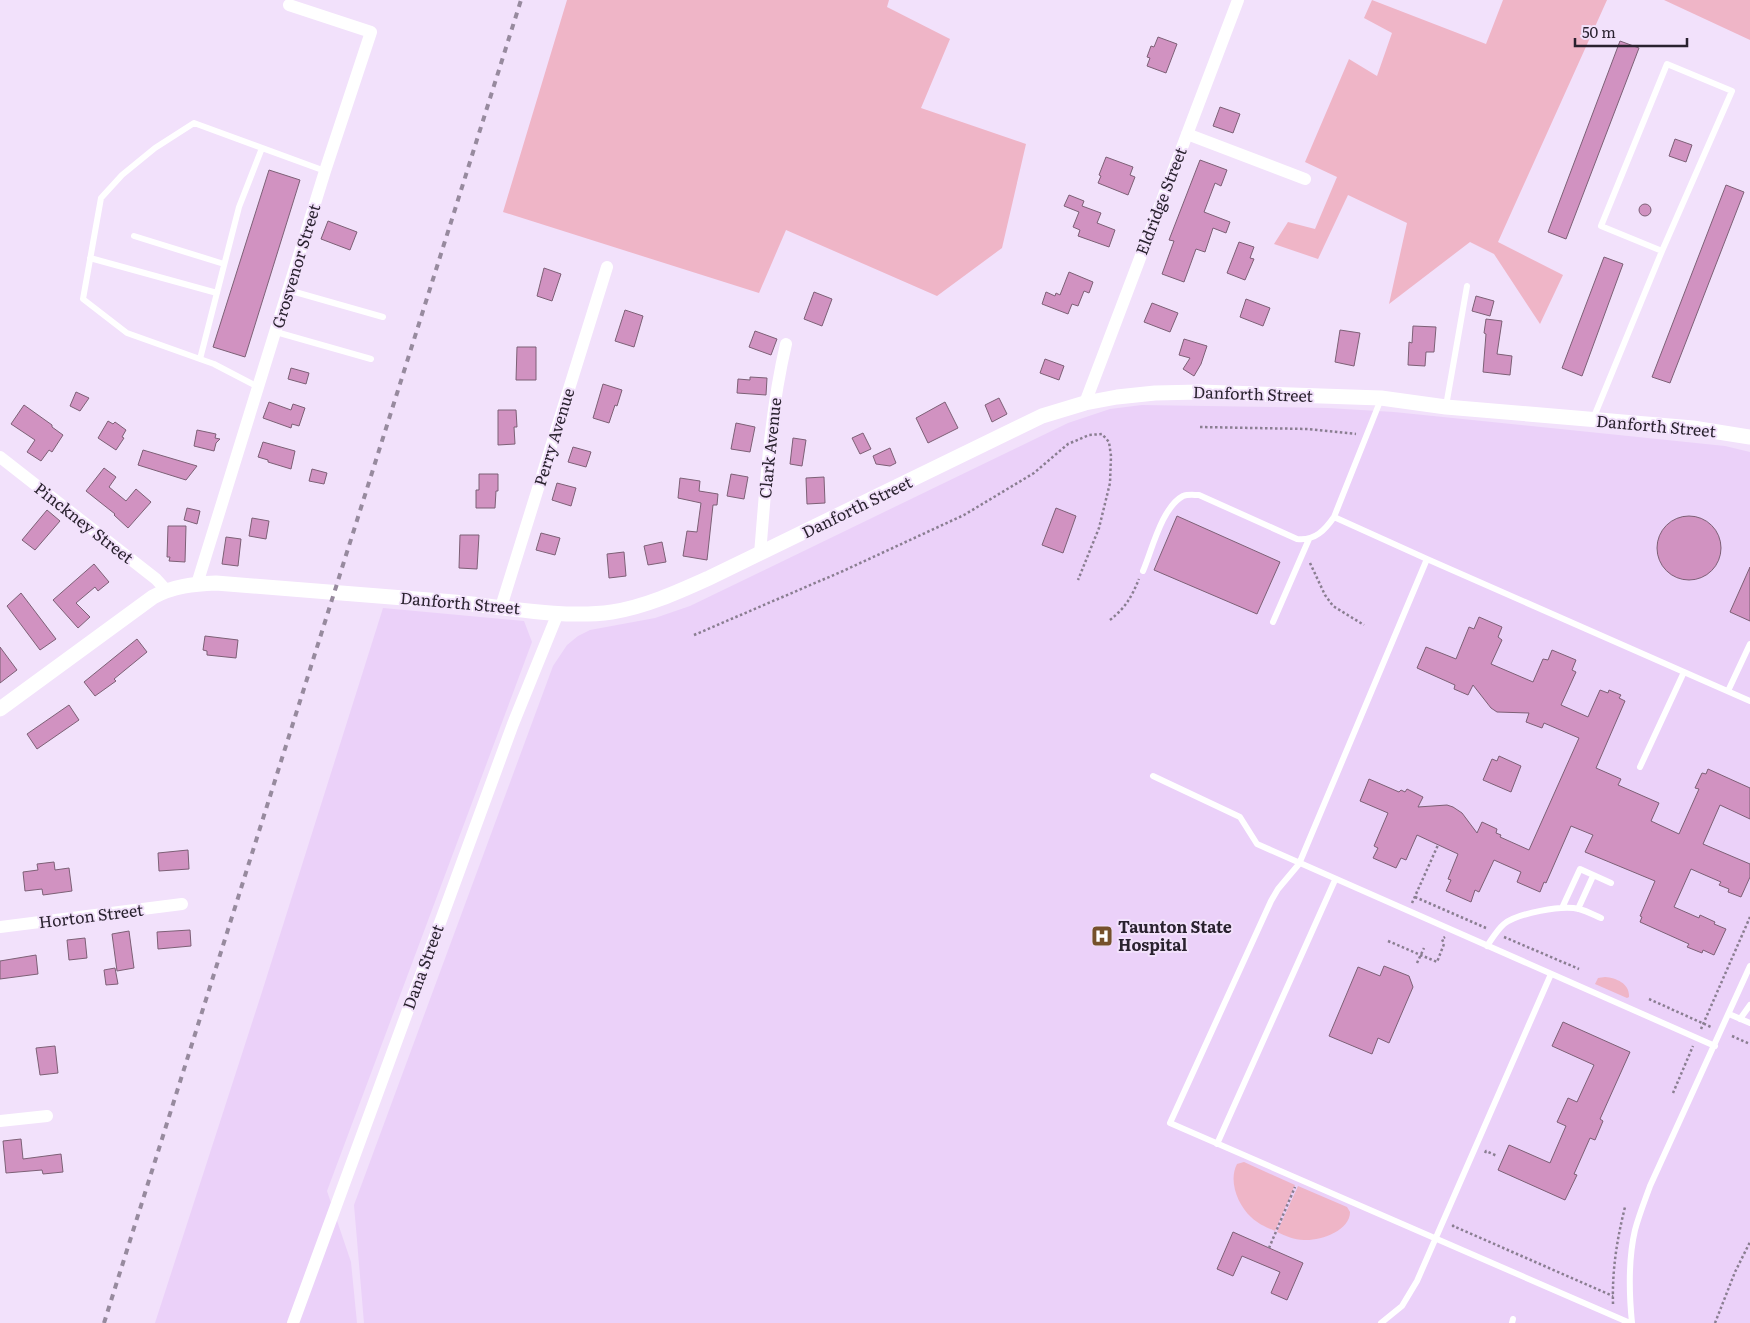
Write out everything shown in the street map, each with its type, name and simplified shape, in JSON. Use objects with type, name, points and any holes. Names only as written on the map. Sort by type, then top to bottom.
[{"type":"street","name":"Eldridge Street","points":[[1086,403],[1238,0]]},
{"type":"street","name":"Grosvenor Street","points":[[197,584],[325,171],[371,32],[289,5]]},
{"type":"street","points":[[1187,134],[1305,179]]},
{"type":"street","name":"Perry Avenue","points":[[501,607],[607,267]]},
{"type":"street","name":"Clark Avenue","points":[[760,554],[772,422],[786,344]]},
{"type":"street","name":"Danforth Street","points":[[0,709],[134,610],[166,591],[197,584],[216,584],[558,613],[591,614],[631,608],[690,587],[1029,422],[1056,411],[1086,403],[1133,395],[1200,392],[1381,398],[1446,407],[1693,428],[1750,437]]},
{"type":"street","name":"Pinckney Street","points":[[0,457],[156,579],[166,591]]},
{"type":"street","name":"Dana Street","points":[[293,1323],[513,724],[558,613]]},
{"type":"street","name":"Horton Street","points":[[0,927],[182,904]]},
{"type":"street","points":[[0,1121],[47,1116]]},
{"type":"lane","points":[[1593,420],[1662,251],[1732,91],[1666,64],[1601,226],[1662,251]]},
{"type":"lane","points":[[258,387],[214,364],[127,333],[84,299],[101,198],[122,174],[155,148],[194,123],[325,171]]},
{"type":"lane","points":[[200,359],[239,207],[262,148]]},
{"type":"lane","points":[[134,236],[224,264]]},
{"type":"lane","points":[[90,258],[217,293]]},
{"type":"lane","points":[[1446,407],[1467,286]]},
{"type":"lane","points":[[288,290],[383,317]]},
{"type":"lane","points":[[276,332],[371,359]]},
{"type":"lane","points":[[1143,571],[1166,514],[1175,502],[1185,495],[1199,495],[1303,540],[1321,533],[1334,517],[1368,435],[1381,398]]},
{"type":"lane","points":[[1334,517],[1750,701]]},
{"type":"lane","points":[[1273,622],[1309,539]]},
{"type":"lane","points":[[1426,559],[1299,864],[1278,889],[1271,901],[1170,1123],[1631,1323],[1631,1258],[1639,1216],[1650,1186],[1750,966]]},
{"type":"lane","points":[[1728,691],[1750,644]]},
{"type":"lane","points":[[1640,767],[1684,672]]},
{"type":"lane","points":[[1153,776],[1240,817],[1257,844],[1715,1046]]},
{"type":"lane","points":[[1562,908],[1580,869],[1611,884]]},
{"type":"lane","points":[[1578,909],[1593,876]]},
{"type":"lane","points":[[1217,1144],[1335,880]]},
{"type":"lane","points":[[1487,946],[1504,924],[1530,912],[1562,908],[1578,909],[1601,918]]},
{"type":"lane","points":[[1381,1323],[1408,1298],[1418,1281],[1551,974]]},
{"type":"lane","points":[[1740,1019],[1750,1006]]},
{"type":"lane","points":[[1729,1014],[1750,1023]]},
{"type":"path","points":[[1200,427],[1308,428],[1368,435]]},
{"type":"path","points":[[694,635],[843,571],[964,515],[1034,472],[1068,444],[1089,435],[1102,434],[1110,442],[1110,483],[1098,528],[1078,580]]},
{"type":"path","points":[[1304,551],[1325,595],[1333,606],[1364,625]]},
{"type":"path","points":[[1110,620],[1130,601],[1143,571]]},
{"type":"path","points":[[1408,912],[1438,844]]},
{"type":"path","points":[[1700,1030],[1750,917]]},
{"type":"path","points":[[1388,941],[1437,962],[1444,944],[1442,939],[1452,930]]},
{"type":"path","points":[[1417,963],[1424,948]]},
{"type":"path","points":[[1649,999],[1711,1027]]},
{"type":"path","points":[[1732,1036],[1750,1044]]},
{"type":"path","points":[[1673,1093],[1694,1044]]},
{"type":"path","points":[[1482,1159],[1486,1151],[1497,1156]]},
{"type":"path","points":[[1269,1248],[1299,1179]]},
{"type":"path","points":[[1613,1316],[1615,1254],[1625,1207]]},
{"type":"path","points":[[1457,1218],[1453,1226],[1613,1296]]},
{"type":"path","points":[[1715,1323],[1735,1272],[1750,1242]]},
{"type":"shaded area","points":[[567,0],[889,0],[887,7],[950,39],[921,108],[1026,144],[1002,248],[937,296],[786,230],[759,293],[503,212]]},
{"type":"shaded area","points":[[1372,0],[1486,44],[1503,0],[1607,0],[1498,242],[1563,275],[1540,324],[1494,254],[1470,242],[1389,304],[1407,223],[1348,195],[1318,259],[1274,244],[1288,222],[1315,229],[1337,177],[1305,162],[1349,59],[1377,76],[1392,33],[1364,18]]},
{"type":"shaded area","points":[[1664,0],[1750,0],[1750,40]]},
{"type":"shaded area","name":"Taunton State Hospital","points":[[1142,405],[1328,408],[1394,412],[1725,446],[1750,452],[1750,1323],[364,1323],[354,1205],[553,666],[567,645],[578,636],[590,630],[655,618],[690,606],[1068,423],[1110,409]]},
{"type":"shaded area","points":[[383,608],[524,621],[532,642],[327,1191],[351,1262],[357,1323],[155,1323],[261,995]]},
{"type":"shaded area","points":[[1605,977],[1622,982],[1629,992],[1629,997],[1627,998],[1595,984],[1598,978]]},
{"type":"shaded area","points":[[1244,1162],[1295,1185],[1275,1231],[1254,1219],[1246,1212],[1238,1199],[1234,1185],[1234,1171],[1237,1164]]},
{"type":"shaded area","points":[[1298,1186],[1347,1207],[1350,1212],[1349,1219],[1345,1225],[1333,1234],[1311,1240],[1293,1239],[1277,1232]]},
{"type":"building","points":[[1158,37],[1177,44],[1166,73],[1147,66],[1150,58],[1147,57],[1151,46],[1154,47]]},
{"type":"building","points":[[1620,41],[1639,48],[1566,239],[1548,232]]},
{"type":"building","points":[[1220,107],[1240,114],[1233,133],[1213,126]]},
{"type":"building","points":[[1675,139],[1692,145],[1686,162],[1669,156]]},
{"type":"building","points":[[1106,157],[1133,167],[1130,175],[1135,177],[1128,195],[1098,183]]},
{"type":"building","points":[[1200,160],[1227,170],[1221,186],[1215,183],[1204,212],[1230,222],[1226,233],[1213,228],[1205,252],[1196,249],[1184,282],[1162,274],[1174,241],[1169,240]]},
{"type":"building","points":[[269,170],[300,180],[245,357],[213,347]]},
{"type":"building","points":[[1726,185],[1744,192],[1670,383],[1652,377]]},
{"type":"building","points":[[1069,195],[1084,201],[1082,206],[1101,213],[1097,223],[1115,230],[1109,247],[1078,236],[1080,230],[1073,227],[1079,212],[1064,206]]},
{"type":"building","points":[[1643,204],[1647,204],[1651,210],[1647,216],[1643,216],[1639,212],[1639,208]]},
{"type":"building","points":[[328,221],[357,232],[350,250],[321,239]]},
{"type":"building","points":[[1239,242],[1254,247],[1250,258],[1254,259],[1245,280],[1227,273]]},
{"type":"building","points":[[1604,257],[1623,264],[1582,376],[1562,368]]},
{"type":"building","points":[[544,268],[561,274],[552,301],[537,296]]},
{"type":"building","points":[[1069,272],[1093,282],[1089,293],[1084,291],[1078,306],[1072,304],[1068,314],[1042,304],[1046,292],[1055,296],[1056,293],[1060,295]]},
{"type":"building","points":[[814,292],[832,299],[822,326],[804,319]]},
{"type":"building","points":[[1476,296],[1494,301],[1490,316],[1472,311]]},
{"type":"building","points":[[1246,299],[1270,308],[1263,326],[1240,317]]},
{"type":"building","points":[[1152,303],[1178,313],[1170,332],[1144,322]]},
{"type":"building","points":[[625,310],[643,316],[634,347],[615,341]]},
{"type":"building","points":[[1486,319],[1502,321],[1497,354],[1512,356],[1510,375],[1483,372]]},
{"type":"building","points":[[1413,326],[1436,327],[1434,352],[1426,352],[1425,366],[1408,365],[1409,342],[1412,343]]},
{"type":"building","points":[[1340,330],[1360,333],[1354,366],[1335,362]]},
{"type":"building","points":[[755,331],[777,339],[771,355],[749,347]]},
{"type":"building","points":[[1184,339],[1207,346],[1201,364],[1194,376],[1183,369],[1190,358],[1179,355]]},
{"type":"building","points":[[517,347],[536,347],[536,380],[516,380]]},
{"type":"building","points":[[1045,359],[1064,366],[1059,380],[1040,373]]},
{"type":"building","points":[[291,368],[309,373],[306,384],[288,379]]},
{"type":"building","points":[[750,377],[767,378],[766,395],[737,393],[738,379],[750,380]]},
{"type":"building","points":[[603,384],[622,390],[609,423],[593,418]]},
{"type":"building","points":[[76,392],[89,398],[80,411],[70,406]]},
{"type":"building","points":[[999,398],[1007,414],[992,422],[985,405]]},
{"type":"building","points":[[269,402],[291,410],[293,404],[305,408],[299,426],[292,424],[291,428],[263,418]]},
{"type":"building","points":[[945,402],[958,428],[928,443],[916,418]]},
{"type":"building","points":[[24,405],[63,435],[52,452],[49,450],[41,461],[27,452],[35,440],[11,424]]},
{"type":"building","points":[[498,410],[516,410],[515,444],[498,445]]},
{"type":"building","points":[[108,421],[113,424],[115,422],[126,430],[122,437],[124,438],[116,450],[98,438]]},
{"type":"building","points":[[736,423],[755,427],[750,452],[731,449]]},
{"type":"building","points":[[197,430],[216,434],[215,438],[220,439],[216,443],[214,451],[194,446]]},
{"type":"building","points":[[863,433],[871,449],[860,454],[852,438]]},
{"type":"building","points":[[793,438],[806,440],[802,466],[790,464]]},
{"type":"building","points":[[263,442],[295,451],[291,469],[258,457]]},
{"type":"building","points":[[573,447],[591,452],[586,467],[568,462]]},
{"type":"building","points":[[890,448],[896,463],[890,466],[876,464],[873,456]]},
{"type":"building","points":[[143,450],[197,466],[186,480],[138,465]]},
{"type":"building","points":[[104,468],[116,477],[109,487],[126,501],[136,489],[151,502],[128,528],[115,514],[86,491]]},
{"type":"building","points":[[312,469],[327,473],[324,484],[309,481]]},
{"type":"building","points":[[479,474],[498,474],[495,508],[476,508],[476,490],[479,490]]},
{"type":"building","points":[[731,474],[748,477],[744,499],[727,496]]},
{"type":"building","points":[[824,477],[825,503],[807,504],[806,478]]},
{"type":"building","points":[[680,478],[700,481],[699,491],[718,494],[717,505],[713,505],[707,560],[683,556],[687,531],[697,532],[701,503],[678,498]]},
{"type":"building","points":[[557,483],[576,488],[571,506],[552,500]]},
{"type":"building","points":[[187,508],[200,511],[197,524],[184,520]]},
{"type":"building","points":[[1056,508],[1076,516],[1063,553],[1042,545]]},
{"type":"building","points":[[47,510],[60,521],[35,550],[22,540]]},
{"type":"building","points":[[1177,516],[1280,562],[1257,614],[1154,570]]},
{"type":"building","points":[[1689,516],[1701,518],[1712,525],[1719,536],[1721,548],[1719,560],[1712,571],[1701,578],[1689,580],[1677,578],[1666,571],[1659,560],[1657,548],[1659,536],[1666,525],[1677,518]]},
{"type":"building","points":[[252,518],[269,521],[266,539],[249,536]]},
{"type":"building","points":[[168,526],[186,526],[185,562],[169,561],[170,557],[167,557]]},
{"type":"building","points":[[541,533],[560,538],[555,555],[536,550]]},
{"type":"building","points":[[460,535],[479,535],[477,569],[459,568]]},
{"type":"building","points":[[226,537],[241,539],[238,566],[222,564]]},
{"type":"building","points":[[662,542],[666,562],[648,565],[644,546]]},
{"type":"building","points":[[624,552],[626,576],[609,578],[607,554]]},
{"type":"building","points":[[94,564],[109,582],[98,591],[95,587],[76,603],[90,617],[78,628],[53,600]]},
{"type":"building","points":[[1750,567],[1750,621],[1730,612]]},
{"type":"building","points":[[21,593],[56,639],[40,650],[7,606]]},
{"type":"building","points":[[1479,617],[1502,627],[1498,637],[1502,640],[1491,664],[1533,682],[1543,659],[1548,660],[1552,650],[1576,660],[1572,670],[1576,672],[1561,705],[1588,717],[1600,690],[1608,693],[1609,690],[1621,695],[1619,698],[1625,701],[1596,768],[1621,779],[1618,785],[1659,803],[1651,821],[1679,834],[1699,789],[1695,788],[1702,773],[1706,774],[1708,769],[1750,788],[1750,819],[1720,805],[1703,844],[1750,864],[1750,877],[1741,897],[1728,892],[1729,889],[1719,885],[1721,882],[1691,869],[1674,907],[1699,918],[1700,915],[1726,929],[1714,955],[1703,950],[1702,953],[1687,947],[1689,944],[1640,922],[1642,917],[1640,916],[1655,881],[1585,852],[1593,835],[1571,826],[1546,883],[1544,882],[1540,892],[1517,882],[1521,872],[1494,860],[1479,892],[1475,890],[1471,902],[1446,891],[1451,880],[1448,879],[1458,854],[1417,835],[1406,860],[1401,858],[1396,868],[1373,858],[1378,848],[1374,846],[1388,813],[1360,801],[1369,779],[1399,792],[1401,790],[1405,792],[1407,789],[1423,797],[1418,807],[1447,805],[1453,807],[1462,813],[1477,833],[1482,822],[1497,829],[1496,833],[1501,835],[1500,837],[1529,850],[1579,738],[1544,723],[1542,728],[1526,722],[1529,713],[1497,712],[1491,708],[1473,685],[1468,695],[1454,689],[1455,685],[1417,668],[1426,647],[1456,659],[1469,627],[1474,629]]},
{"type":"building","points":[[205,636],[238,640],[236,658],[207,655],[207,651],[203,650]]},
{"type":"building","points":[[137,639],[147,652],[114,679],[116,681],[95,696],[84,682]]},
{"type":"building","points":[[0,647],[17,670],[0,683]]},
{"type":"building","points":[[69,705],[79,720],[37,749],[27,734]]},
{"type":"building","points":[[1499,756],[1521,766],[1511,792],[1483,780],[1492,759],[1497,761]]},
{"type":"building","points":[[188,850],[189,869],[159,871],[158,853]]},
{"type":"building","points":[[54,862],[55,870],[69,868],[72,891],[43,895],[42,889],[25,891],[23,872],[38,870],[37,864]]},
{"type":"building","points":[[190,930],[191,946],[158,949],[157,932]]},
{"type":"building","points":[[129,931],[134,968],[117,971],[112,934]]},
{"type":"building","points":[[85,938],[87,958],[69,960],[67,940]]},
{"type":"building","points":[[36,955],[38,974],[0,979],[0,961]]},
{"type":"building","points":[[1384,966],[1409,976],[1413,987],[1389,1043],[1378,1038],[1372,1054],[1329,1036],[1358,967],[1380,976]]},
{"type":"building","points":[[115,968],[118,984],[106,985],[104,970]]},
{"type":"building","points":[[1563,1022],[1630,1052],[1600,1119],[1603,1121],[1595,1140],[1590,1138],[1574,1174],[1577,1175],[1565,1200],[1498,1170],[1509,1145],[1550,1163],[1566,1126],[1557,1122],[1568,1098],[1577,1102],[1594,1065],[1552,1046]]},
{"type":"building","points":[[55,1046],[58,1073],[40,1075],[36,1048]]},
{"type":"building","points":[[21,1139],[23,1159],[61,1154],[63,1172],[43,1174],[42,1170],[6,1173],[3,1141]]},
{"type":"building","points":[[1233,1232],[1303,1263],[1287,1300],[1271,1293],[1280,1272],[1242,1256],[1233,1276],[1217,1269]]},
{"type":"railway","points":[[104,1323],[521,0]]},
{"type":"place","name":"Taunton State Hospital","points":[[1102,936]]}]
